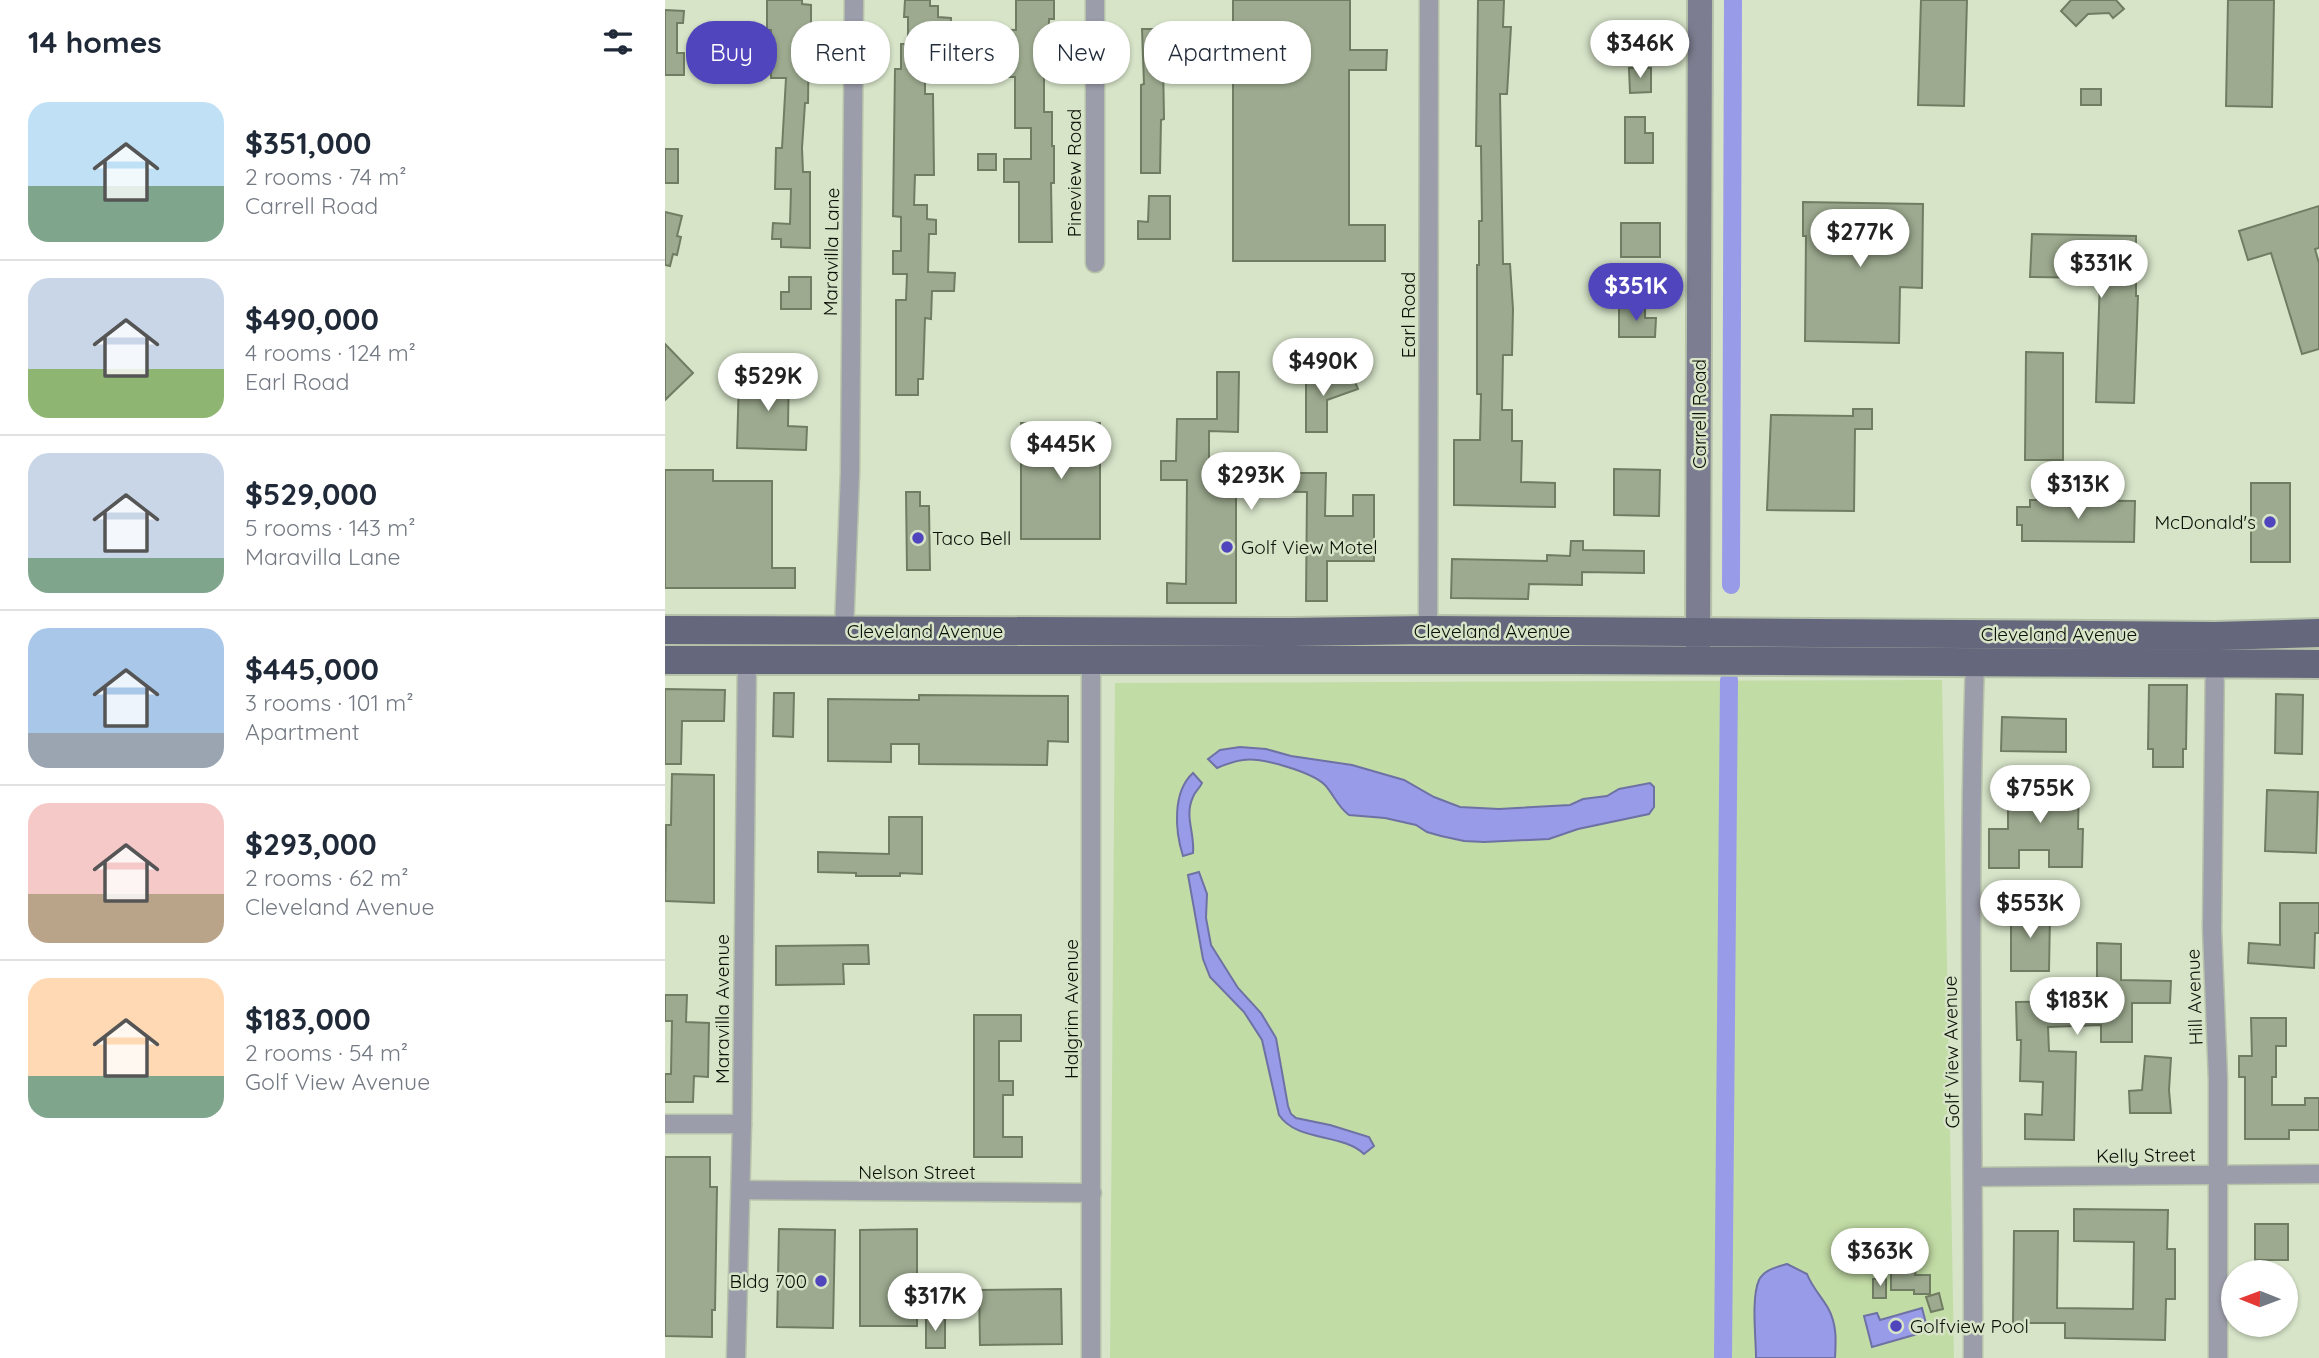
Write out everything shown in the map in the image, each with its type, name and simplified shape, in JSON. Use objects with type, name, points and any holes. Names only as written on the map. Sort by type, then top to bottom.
[{"type":"main road","name":"Cleveland Avenue","points":[[665,630],[1698,632],[2215,649],[2319,664]]},
{"type":"main road","points":[[775,660],[821,644],[844,631]]},
{"type":"main road","points":[[1091,660],[1127,640],[1162,631]]},
{"type":"main road","name":"Cleveland Avenue","points":[[665,660],[1975,662],[2215,649],[2319,634]]},
{"type":"street","name":"Maravilla Lane","points":[[844,631],[850,473],[854,0]]},
{"type":"street","name":"Pineview Road","points":[[1095,0],[1095,263]]},
{"type":"street","name":"Earl Road","points":[[1428,630],[1430,0]]},
{"type":"street","name":"Carrell Road","points":[[1698,661],[1700,0]]},
{"type":"street","name":"Hill Avenue","points":[[2215,649],[2213,929],[2218,1079],[2218,1358]]},
{"type":"street","name":"Maravilla Avenue","points":[[736,1358],[741,1190],[747,660]]},
{"type":"street","name":"Halgrim Avenue","points":[[1091,660],[1091,1358]]},
{"type":"street","name":"Golf View Avenue","points":[[1973,1358],[1970,891],[1975,662]]},
{"type":"street","points":[[665,1124],[742,1124]]},
{"type":"street","name":"Kelly Street","points":[[1973,1177],[2319,1174]]},
{"type":"street","name":"Nelson Street","points":[[741,1190],[1092,1193]]},
{"type":"green space","points":[[1942,680],[1954,1358],[1110,1358],[1115,683]]},
{"type":"water","points":[[1240,747],[1266,749],[1291,756],[1352,765],[1404,780],[1434,797],[1460,807],[1499,809],[1570,805],[1583,799],[1607,796],[1619,789],[1650,783],[1654,787],[1654,807],[1649,814],[1578,829],[1549,839],[1464,841],[1427,832],[1416,825],[1385,818],[1349,815],[1325,785],[1286,766],[1243,760],[1217,768],[1208,759],[1220,750]]},
{"type":"water","points":[[1193,773],[1202,783],[1194,795],[1189,811],[1193,853],[1183,856],[1177,824],[1178,801],[1181,790]]},
{"type":"water","points":[[1199,872],[1207,894],[1206,918],[1211,945],[1238,988],[1261,1013],[1276,1038],[1291,1114],[1296,1118],[1369,1137],[1374,1146],[1364,1154],[1344,1143],[1297,1130],[1279,1115],[1262,1040],[1244,1012],[1210,977],[1203,959],[1188,875]]},
{"type":"water","points":[[1787,1264],[1807,1274],[1828,1308],[1836,1339],[1835,1358],[1756,1358],[1755,1307],[1759,1280],[1767,1271]]},
{"type":"water","name":"Golfview Pool","points":[[1922,1308],[1928,1331],[1872,1347],[1864,1316],[1877,1313],[1880,1320]]},
{"type":"building","points":[[767,0],[802,0],[802,4],[811,5],[811,21],[791,21],[791,84],[808,84],[802,148],[803,172],[810,172],[810,248],[781,247],[781,239],[772,239],[773,223],[790,224],[791,189],[775,189],[776,148],[782,148],[786,78],[777,78],[777,21],[767,21]]},
{"type":"building","points":[[905,0],[930,0],[930,6],[938,6],[938,17],[951,18],[951,21],[908,21],[908,17],[904,17]]},
{"type":"building","points":[[1016,0],[1054,0],[1054,19],[1033,21],[1033,84],[1044,84],[1044,112],[1052,112],[1052,242],[1019,242],[1019,182],[1004,182],[1004,159],[1031,159],[1031,128],[1015,128],[1015,84],[1019,84],[1019,21],[1016,21]]},
{"type":"building","points":[[1233,0],[1350,0],[1350,50],[1387,50],[1386,70],[1349,70],[1349,225],[1385,225],[1385,261],[1233,261],[1233,84],[1311,84],[1311,21],[1233,21]]},
{"type":"building","points":[[1478,0],[1504,0],[1503,27],[1511,27],[1507,94],[1500,94],[1503,264],[1510,264],[1513,309],[1512,355],[1503,355],[1502,410],[1512,410],[1512,441],[1522,441],[1521,482],[1555,483],[1555,507],[1454,505],[1454,440],[1480,440],[1481,394],[1477,394],[1477,265],[1479,221],[1482,221],[1481,146],[1476,146]]},
{"type":"building","points":[[1921,0],[1967,0],[1964,106],[1918,105]]},
{"type":"building","points":[[2071,0],[2116,0],[2124,9],[2113,18],[2109,13],[2088,14],[2076,26],[2061,11]]},
{"type":"building","points":[[2228,0],[2274,0],[2272,107],[2226,106]]},
{"type":"building","points":[[665,10],[684,11],[683,23],[677,23],[677,53],[684,53],[684,75],[665,75]]},
{"type":"building","points":[[1142,29],[1144,29],[1144,84]]},
{"type":"building","points":[[901,44],[904,44],[904,84],[925,84],[925,94],[933,94],[934,175],[915,175],[914,205],[927,205],[927,219],[936,220],[936,234],[929,234],[928,272],[955,273],[954,291],[932,291],[931,319],[925,318],[923,379],[918,379],[918,395],[896,395],[896,300],[906,300],[907,274],[893,274],[893,251],[901,251],[901,217],[893,216],[895,69],[901,69]]},
{"type":"building","points":[[1629,68],[1651,68],[1651,92],[1630,93]]},
{"type":"building","points":[[1163,84],[1160,173],[1141,173],[1141,85]]},
{"type":"building","points":[[2081,89],[2101,89],[2101,105],[2081,105]]},
{"type":"building","points":[[1625,117],[1645,117],[1645,133],[1653,133],[1653,163],[1625,163]]},
{"type":"building","points":[[665,149],[678,149],[678,183],[665,183]]},
{"type":"building","points":[[978,154],[996,154],[996,170],[978,170]]},
{"type":"building","points":[[1149,196],[1170,196],[1170,239],[1138,239],[1138,221],[1148,222]]},
{"type":"building","points":[[1803,202],[1923,204],[1922,288],[1900,287],[1899,343],[1805,341],[1806,236],[1803,236]]},
{"type":"building","points":[[2319,206],[2319,248],[2315,249],[2319,263],[2319,349],[2302,354],[2271,253],[2248,260],[2239,231]]},
{"type":"building","points":[[665,212],[682,216],[677,236],[681,237],[677,255],[673,254],[670,266],[665,265]]},
{"type":"building","points":[[1621,223],[1660,223],[1660,257],[1621,257]]},
{"type":"building","points":[[2032,234],[2136,236],[2138,296],[2134,403],[2096,402],[2100,278],[2030,277]]},
{"type":"building","points":[[789,277],[811,277],[811,309],[781,309],[781,292],[789,292]]},
{"type":"building","points":[[1619,307],[1645,308],[1645,318],[1656,318],[1655,337],[1619,337]]},
{"type":"building","points":[[665,344],[693,373],[665,400]]},
{"type":"building","points":[[2026,352],[2063,353],[2063,460],[2025,460]]},
{"type":"building","points":[[759,366],[789,367],[788,426],[807,427],[806,450],[737,448],[739,379],[759,380]]},
{"type":"building","points":[[1217,372],[1239,372],[1238,432],[1209,431],[1209,473],[1326,473],[1325,516],[1353,516],[1353,495],[1374,495],[1374,561],[1327,561],[1327,601],[1306,601],[1307,492],[1236,491],[1236,603],[1167,603],[1167,583],[1186,584],[1187,480],[1161,480],[1161,461],[1176,461],[1177,419],[1217,419]]},
{"type":"building","points":[[1306,372],[1327,372],[1327,385],[1352,375],[1358,389],[1327,400],[1327,432],[1306,432]]},
{"type":"building","points":[[1853,409],[1872,409],[1872,429],[1855,429],[1854,511],[1767,510],[1771,415],[1853,416]]},
{"type":"building","points":[[1021,423],[1100,423],[1100,539],[1021,539]]},
{"type":"building","points":[[1614,469],[1660,470],[1659,516],[1614,515]]},
{"type":"building","points":[[665,470],[713,470],[713,481],[772,481],[772,568],[795,568],[795,588],[665,588]]},
{"type":"building","name":"McDonald's","points":[[2251,483],[2290,483],[2290,562],[2251,562]]},
{"type":"building","name":"Taco Bell","points":[[906,492],[920,492],[920,506],[929,506],[930,570],[907,570]]},
{"type":"building","points":[[2030,500],[2135,501],[2134,542],[2022,541],[2022,525],[2017,525],[2017,507],[2030,507]]},
{"type":"building","points":[[1571,541],[1583,541],[1583,550],[1644,551],[1644,573],[1582,572],[1582,585],[1529,584],[1528,599],[1451,598],[1452,559],[1547,561],[1547,555],[1570,556]]},
{"type":"building","points":[[2149,685],[2187,685],[2186,749],[2183,749],[2183,767],[2153,767],[2153,749],[2148,749]]},
{"type":"building","points":[[665,689],[725,690],[724,721],[682,721],[681,764],[665,764]]},
{"type":"building","points":[[774,693],[794,693],[793,737],[773,736]]},
{"type":"building","points":[[2276,694],[2303,695],[2302,754],[2275,753]]},
{"type":"building","points":[[919,695],[1068,696],[1068,742],[1048,741],[1047,765],[919,764],[919,744],[891,744],[891,762],[828,761],[828,699],[919,700]]},
{"type":"building","points":[[2002,717],[2066,719],[2066,752],[2001,751]]},
{"type":"building","points":[[672,774],[714,775],[714,903],[665,901],[666,825],[671,825]]},
{"type":"building","points":[[2008,782],[2079,782],[2078,829],[2083,829],[2082,867],[2049,867],[2049,850],[2019,850],[2019,868],[1989,868],[1989,829],[2008,829]]},
{"type":"building","points":[[2267,790],[2318,792],[2316,853],[2265,851]]},
{"type":"building","points":[[889,817],[922,817],[922,874],[856,876],[856,873],[818,872],[818,852],[889,854]]},
{"type":"building","points":[[2280,903],[2319,903],[2319,933],[2315,933],[2314,968],[2248,963],[2249,943],[2280,945]]},
{"type":"building","points":[[2011,907],[2036,907],[2036,915],[2050,915],[2049,971],[2011,971]]},
{"type":"building","points":[[2097,943],[2121,944],[2121,980],[2171,981],[2170,1003],[2132,1003],[2132,1042],[2101,1042],[2101,1025],[2048,1027],[2049,1051],[2076,1052],[2074,1140],[2025,1139],[2025,1114],[2042,1115],[2043,1082],[2020,1081],[2021,1040],[2017,1040],[2016,1002],[2066,1001],[2066,987],[2093,986],[2093,980],[2097,980]]},
{"type":"building","points":[[868,945],[869,964],[843,964],[844,984],[776,985],[776,946]]},
{"type":"building","points":[[665,995],[687,995],[686,1022],[709,1023],[708,1077],[694,1076],[693,1102],[665,1102],[665,1074],[671,1074],[672,1021],[665,1021]]},
{"type":"building","points":[[974,1015],[1021,1015],[1021,1041],[999,1041],[999,1081],[1013,1081],[1013,1095],[1003,1095],[1003,1137],[1022,1137],[1022,1157],[974,1157]]},
{"type":"building","points":[[2251,1018],[2286,1018],[2286,1046],[2276,1046],[2272,1105],[2305,1105],[2305,1098],[2319,1098],[2319,1130],[2289,1130],[2289,1139],[2245,1139],[2245,1077],[2239,1077],[2239,1056],[2252,1056]]},
{"type":"building","points":[[2145,1056],[2171,1058],[2171,1113],[2130,1113],[2129,1091],[2142,1090]]},
{"type":"building","points":[[665,1157],[710,1157],[710,1187],[717,1187],[712,1337],[665,1336]]},
{"type":"building","points":[[2074,1209],[2168,1210],[2167,1249],[2175,1249],[2175,1299],[2166,1299],[2165,1340],[2065,1338],[2065,1323],[2013,1323],[2014,1231],[2058,1231],[2057,1308],[2133,1309],[2134,1242],[2074,1241]]},
{"type":"building","points":[[2255,1224],[2288,1224],[2288,1260],[2255,1260]]},
{"type":"building","name":"Bldg 700","points":[[779,1229],[835,1230],[833,1328],[777,1327]]},
{"type":"building","points":[[917,1229],[917,1326],[860,1326],[860,1230]]},
{"type":"building","points":[[1891,1270],[1916,1270],[1915,1275],[1930,1275],[1930,1294],[1914,1294],[1914,1290],[1891,1290]]},
{"type":"building","points":[[1873,1279],[1886,1279],[1886,1298],[1873,1298]]},
{"type":"building","points":[[1061,1289],[1062,1344],[980,1345],[979,1290]]},
{"type":"building","points":[[1939,1293],[1943,1309],[1931,1312],[1926,1297]]},
{"type":"building","points":[[926,1318],[945,1318],[945,1348],[926,1348]]},
{"type":"waterway","points":[[1731,585],[1733,0]]},
{"type":"waterway","points":[[1723,1358],[1729,680]]},
{"type":"place","name":"McDonald's","points":[[2270,522]]},
{"type":"place","name":"Taco Bell","points":[[918,538]]},
{"type":"place","name":"Golf View Motel","points":[[1227,547]]},
{"type":"place","name":"Bldg 700","points":[[821,1281]]},
{"type":"place","name":"Golfview Pool","points":[[1896,1326]]}]
